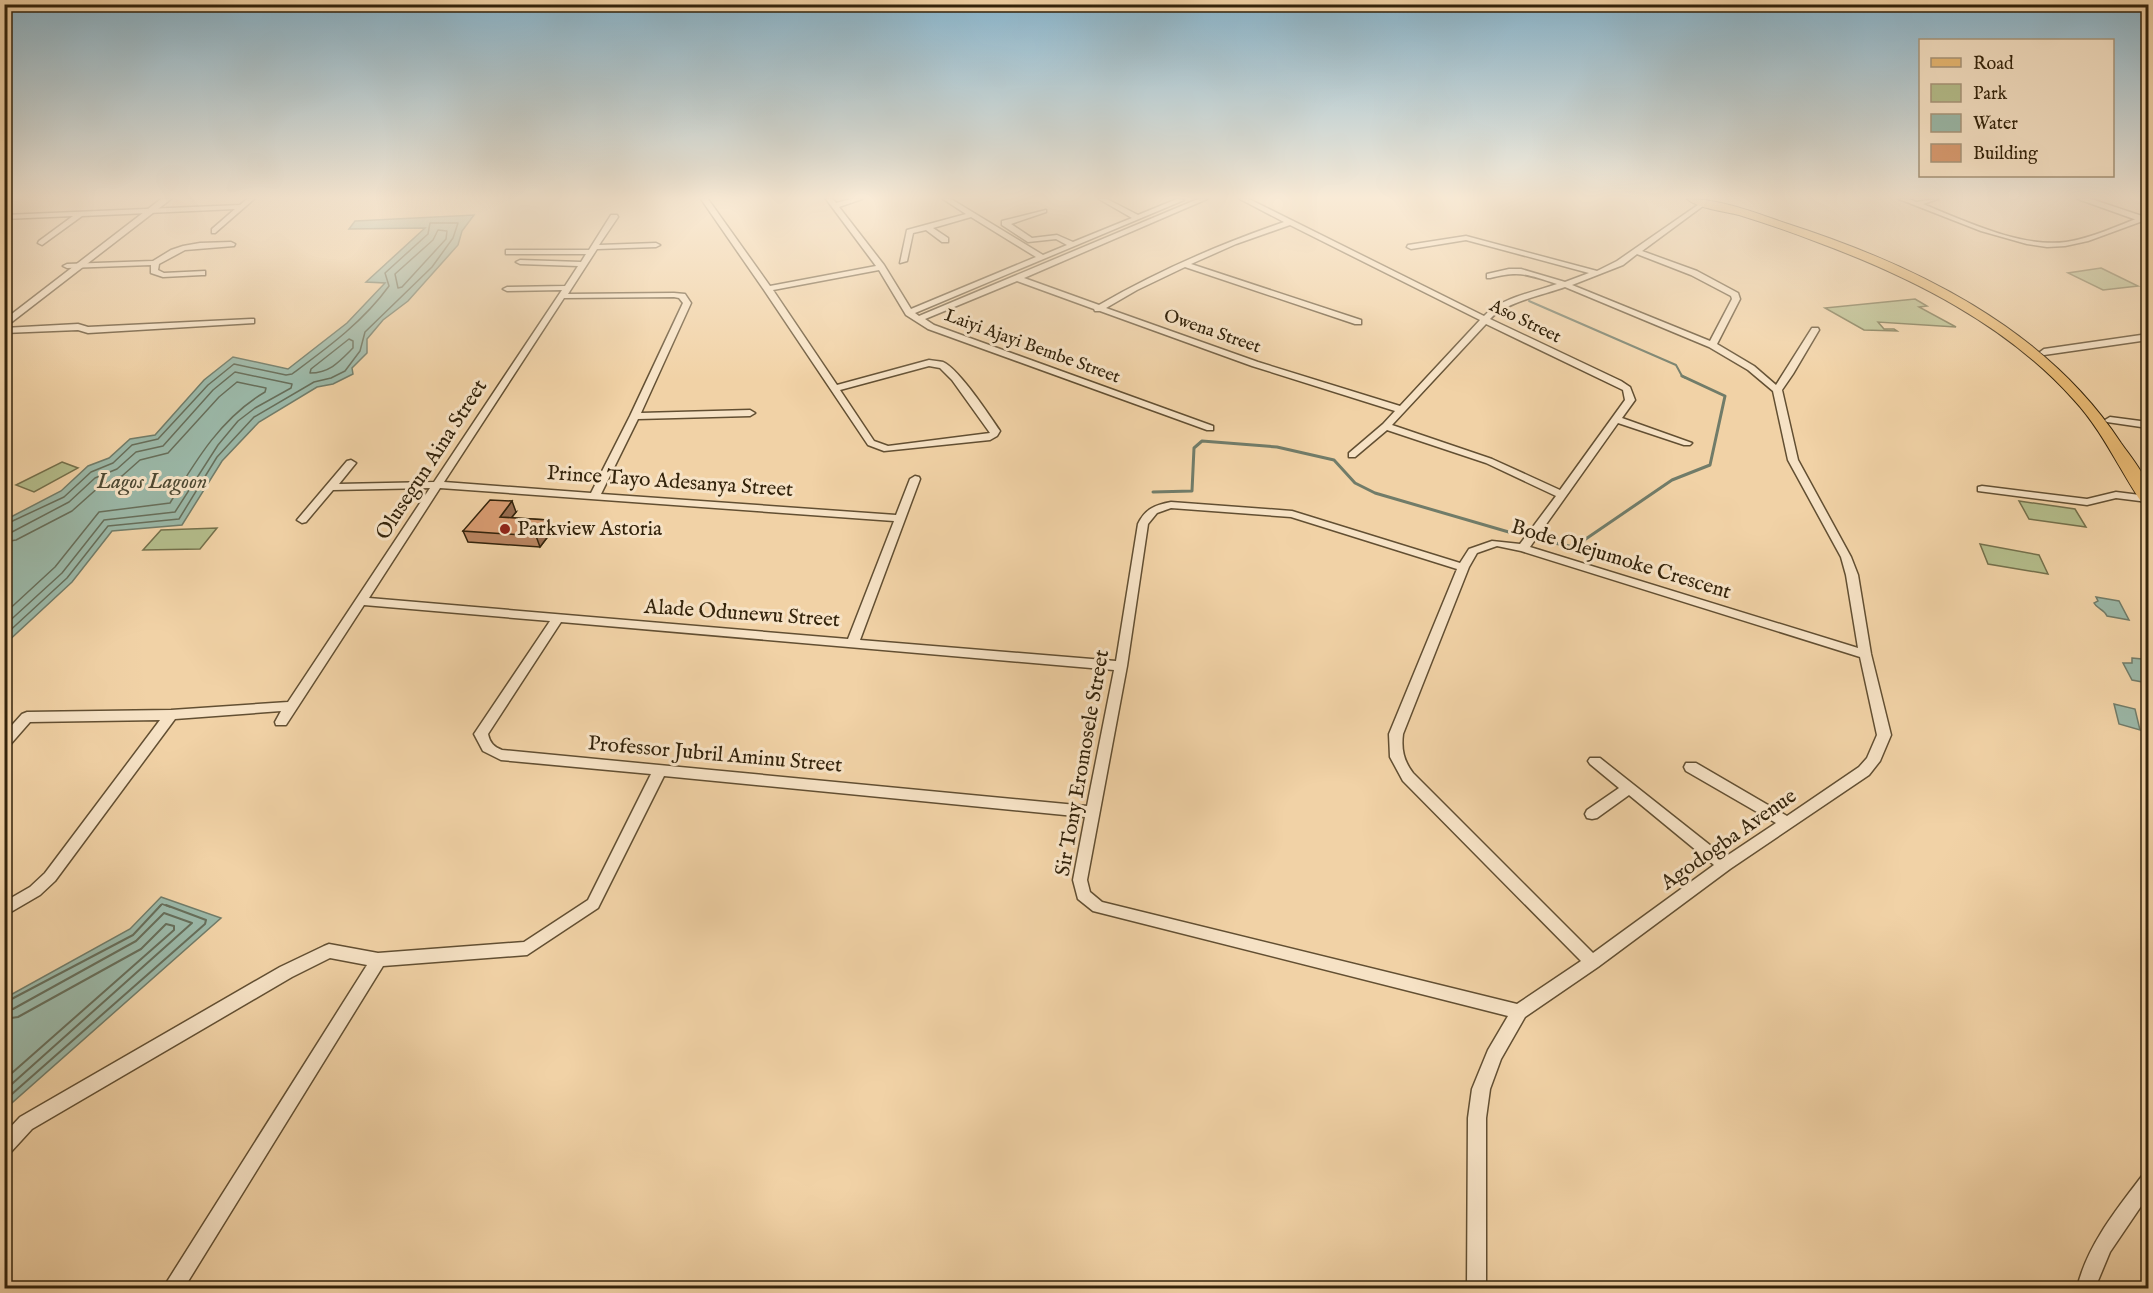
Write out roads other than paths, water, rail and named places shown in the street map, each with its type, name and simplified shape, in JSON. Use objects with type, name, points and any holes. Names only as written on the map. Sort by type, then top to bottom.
[{"type":"main road","points":[[1870,259],[1941,294],[2008,333],[2052,368],[2082,399],[2148,499]]},
{"type":"main road","points":[[1878,259],[1902,269],[1984,312],[2044,352],[2085,388],[2110,420],[2148,478]]},
{"type":"street","points":[[4,315],[76,259]]},
{"type":"street","points":[[4,325],[89,259]]},
{"type":"street","points":[[67,266],[155,263],[160,259]]},
{"type":"street","name":"Olusegun Aina Street","points":[[280,722],[587,259]]},
{"type":"street","points":[[747,259],[768,289],[834,388],[872,443],[878,447],[898,447],[990,437],[994,434],[969,397],[943,366],[936,363],[834,388]]},
{"type":"street","name":"Laiyi Ajayi Bembe Street","points":[[875,259],[909,313],[942,333],[1210,428]]},
{"type":"street","points":[[909,313],[1035,259]]},
{"type":"street","points":[[919,320],[1061,259]]},
{"type":"street","points":[[1098,309],[1134,288],[1198,259]]},
{"type":"street","name":"Aso Street","points":[[1364,259],[1618,383],[1630,395],[1630,400],[1616,419]]},
{"type":"street","points":[[1546,259],[1598,273]]},
{"type":"street","points":[[1352,455],[1386,426],[1492,312],[1505,305],[1598,273],[1625,259]]},
{"type":"street","points":[[1658,259],[1694,273],[1735,295],[1736,299],[1712,345]]},
{"type":"street","points":[[520,262],[584,264]]},
{"type":"street","points":[[155,263],[154,271],[163,274],[202,273]]},
{"type":"street","points":[[1186,265],[1358,322]]},
{"type":"street","points":[[768,289],[881,267]]},
{"type":"street","points":[[1490,276],[1509,271],[1521,271],[1564,284],[1712,345],[1751,368],[1777,390],[1815,330]]},
{"type":"street","name":"Owena Street","points":[[1017,278],[1255,364],[1400,409]]},
{"type":"street","points":[[507,289],[674,295],[686,299],[687,303],[635,416],[595,495]]},
{"type":"street","points":[[4,331],[78,327],[98,329],[251,321]]},
{"type":"street","points":[[2044,352],[2148,337]]},
{"type":"street","name":"Agodogba Avenue","points":[[1477,1288],[1477,1118],[1481,1089],[1494,1055],[1519,1012],[1864,771],[1878,751],[1884,735],[1849,566],[1793,460],[1777,390]]},
{"type":"street","points":[[635,416],[750,413]]},
{"type":"street","points":[[1523,548],[1616,419],[1687,443]]},
{"type":"street","points":[[2110,420],[2148,425]]},
{"type":"street","points":[[1386,426],[1489,461],[1560,494]]},
{"type":"street","points":[[302,520],[351,463]]},
{"type":"street","points":[[853,642],[915,479]]},
{"type":"street","name":"Prince Tayo Adesanya Street","points":[[331,487],[438,485],[899,518]]},
{"type":"street","points":[[1982,489],[2087,502],[2116,495],[2148,499]]},
{"type":"street","name":"Sir Tony Eromosele Street","points":[[1463,567],[1292,514],[1171,505],[1160,507],[1147,514],[1143,524],[1121,666],[1080,880],[1083,895],[1098,907],[1519,1012]]},
{"type":"street","name":"Bode Olejumoke Crescent","points":[[1593,962],[1408,777],[1397,761],[1393,748],[1395,734],[1463,567],[1473,551],[1496,543],[1523,548],[1866,654]]},
{"type":"street","name":"Alade Odunewu Street","points":[[361,600],[556,619],[1121,666]]},
{"type":"street","name":"Professor Jubril Aminu Street","points":[[556,619],[481,734],[483,744],[491,752],[501,755],[1094,812]]},
{"type":"street","points":[[4,743],[27,717],[171,715],[291,706]]},
{"type":"street","points":[[4,910],[35,891],[50,877],[171,715]]},
{"type":"street","points":[[1595,761],[1725,866]]},
{"type":"street","points":[[1691,767],[1788,823]]},
{"type":"street","points":[[4,1147],[26,1123],[286,972],[329,951],[378,960],[527,948],[593,904],[660,770]]},
{"type":"street","points":[[1592,814],[1629,788]]},
{"type":"street","points":[[173,1288],[378,960]]},
{"type":"street","points":[[2086,1288],[2090,1272],[2110,1235],[2148,1182]]},
{"type":"water","name":"Lagos Lagoon","points":[[391,259],[445,259],[408,301],[383,320],[367,339],[367,353],[352,368],[353,374],[333,384],[317,387],[259,422],[222,461],[182,525],[112,531],[72,582],[5,644],[5,520],[61,491],[88,466],[109,458],[130,439],[155,435],[204,380],[233,357],[288,369],[347,323],[385,283],[366,282]]},
{"type":"water","points":[[2096,597],[2119,601],[2129,620],[2107,616],[2094,603],[2098,601]]},
{"type":"water","points":[[2132,658],[2142,659],[2148,670],[2148,683],[2132,680],[2123,663],[2132,663]]},
{"type":"water","points":[[2114,704],[2135,709],[2140,730],[2119,724]]},
{"type":"water","points":[[161,897],[221,918],[5,1109],[5,998],[130,929]]},
{"type":"waterway","points":[[1529,301],[1676,365],[1682,376]]},
{"type":"waterway","points":[[1574,547],[1672,480],[1710,465],[1725,396],[1682,376]]},
{"type":"waterway","points":[[1682,376],[1686,378]]},
{"type":"waterway","points":[[1153,492],[1192,491],[1194,448],[1202,441],[1277,447],[1334,460],[1355,483],[1375,493],[1519,535]]},
{"type":"waterway","points":[[1539,540],[1574,547]]},
{"type":"waterway","points":[[1574,547],[1623,565]]},
{"type":"place","name":"Parkview Astoria","points":[[505,529]]}]
